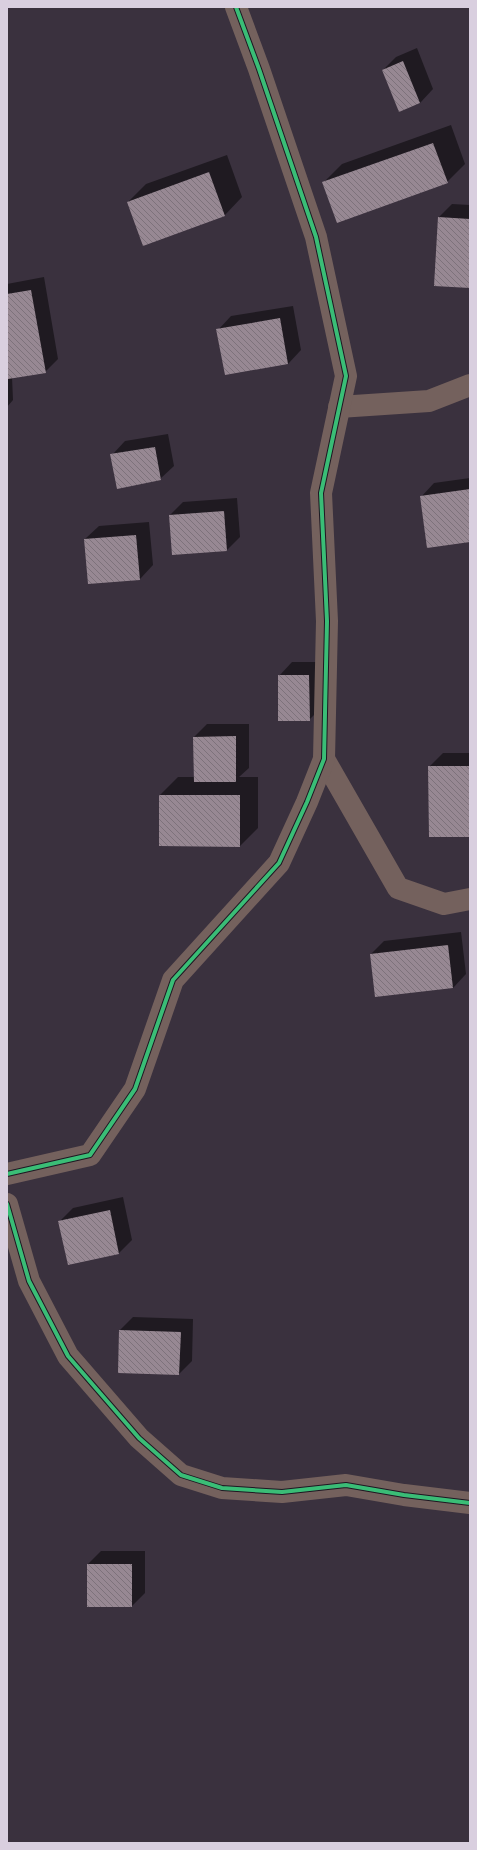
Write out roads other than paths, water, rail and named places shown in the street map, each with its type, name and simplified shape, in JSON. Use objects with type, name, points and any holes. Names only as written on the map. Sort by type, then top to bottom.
[{"type":"street","points":[[7,1174],[90,1155],[135,1090],[173,980],[279,863],[307,802],[324,759],[327,621],[321,493],[346,376],[316,237],[259,69],[236,7]]},
{"type":"street","points":[[339,407],[429,401],[470,385]]},
{"type":"street","points":[[324,759],[398,888],[444,904],[470,899]]},
{"type":"street","points":[[7,1204],[29,1281],[68,1356],[139,1438],[181,1475],[222,1488],[282,1492],[346,1485],[404,1495],[470,1503]]}]
